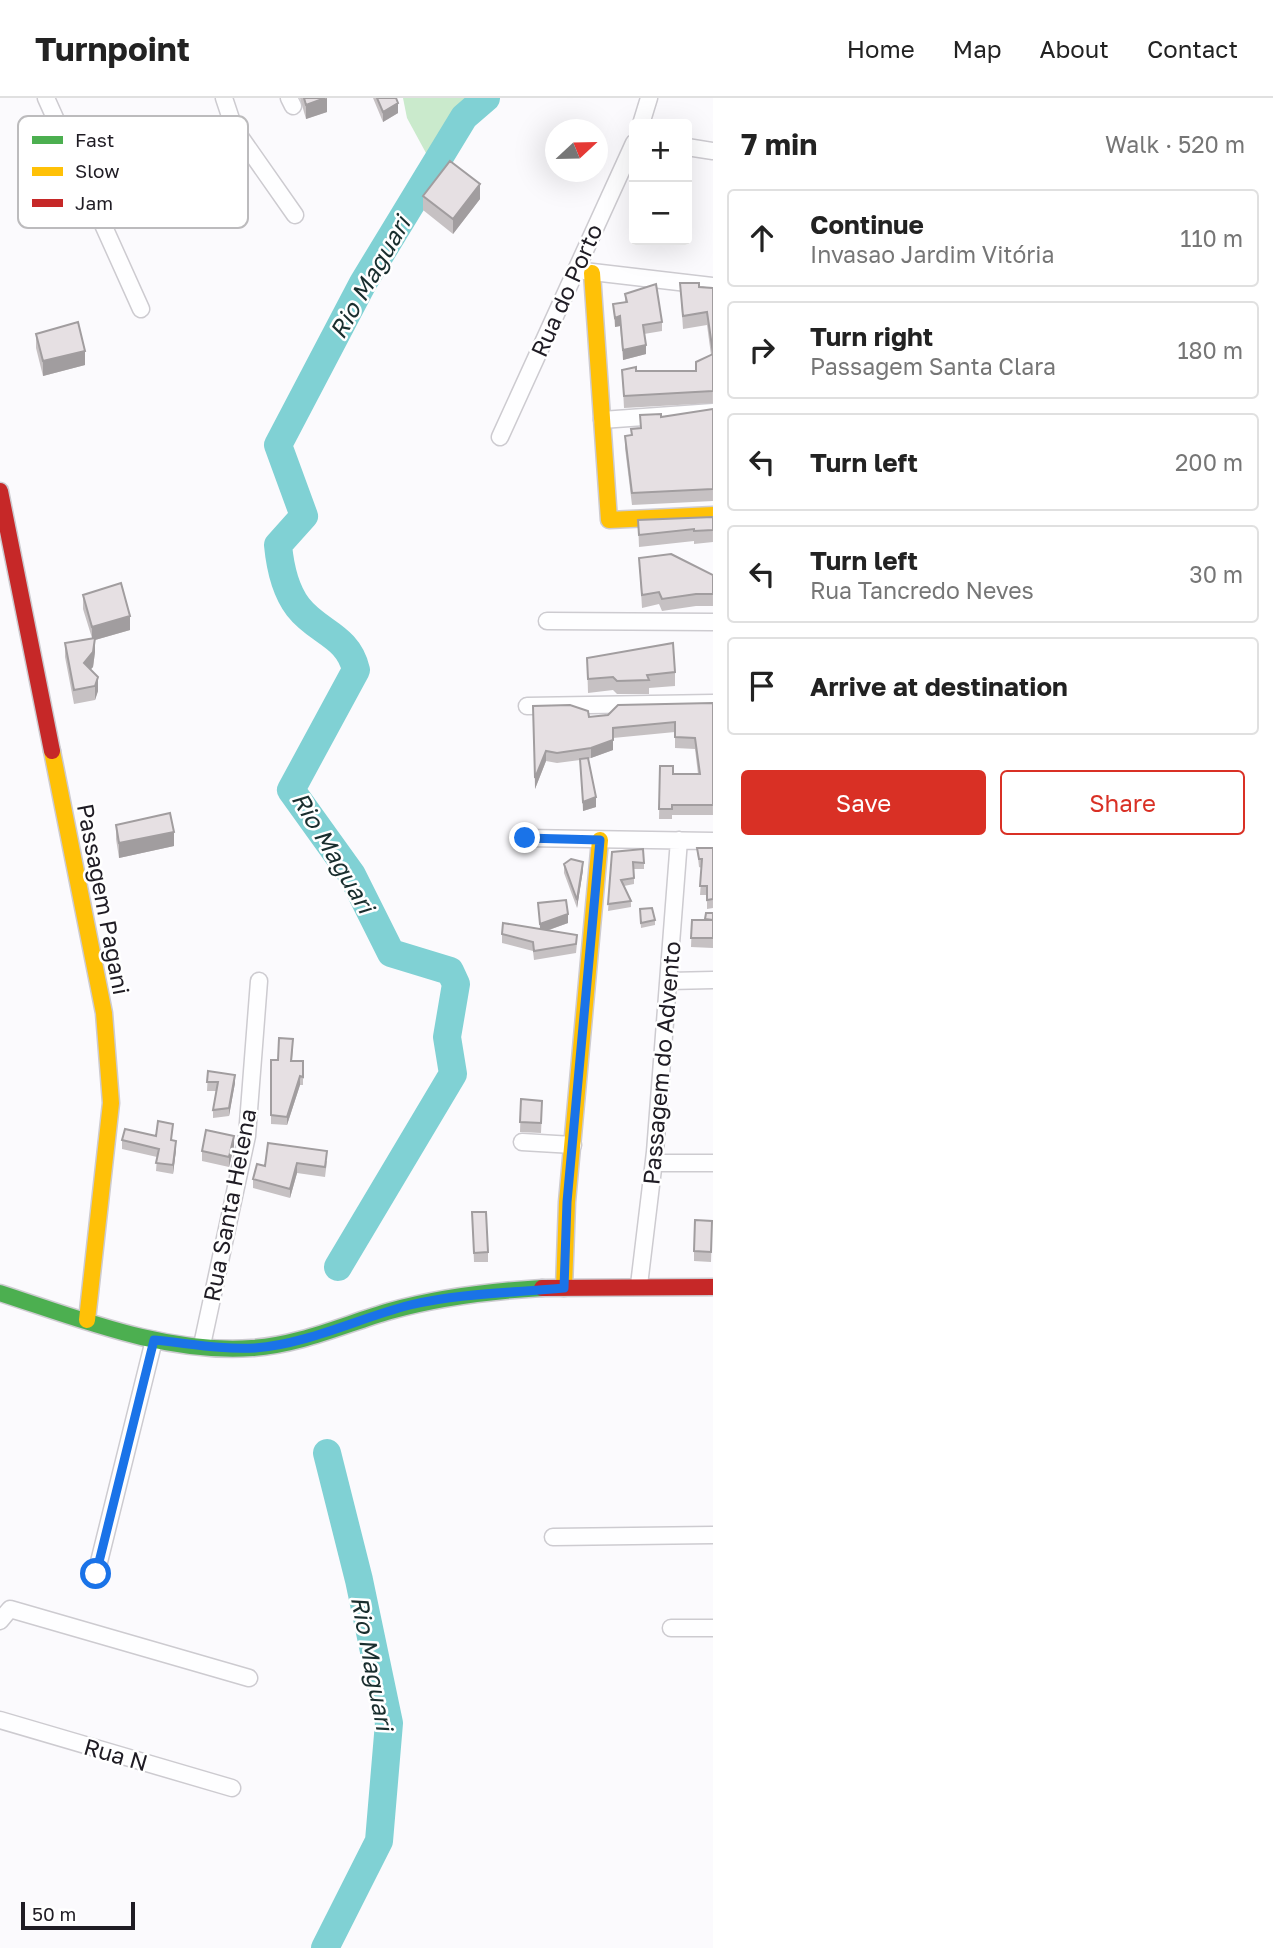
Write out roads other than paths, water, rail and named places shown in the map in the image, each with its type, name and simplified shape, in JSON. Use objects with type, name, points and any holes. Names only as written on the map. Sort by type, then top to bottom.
[{"type":"street","points":[[46,98],[54,116]]},
{"type":"street","points":[[225,98],[230,116]]},
{"type":"street","points":[[643,119],[649,98]]},
{"type":"street","points":[[248,148],[295,215]]},
{"type":"street","points":[[692,148],[713,151]]},
{"type":"street","name":"Rua do Porto","points":[[500,438],[629,154]]},
{"type":"street","points":[[105,228],[141,309]]},
{"type":"street","points":[[575,270],[713,286]]},
{"type":"street","points":[[592,273],[609,520],[713,515]]},
{"type":"street","points":[[602,420],[713,412]]},
{"type":"street","name":"Passagem Pagani","points":[[0,491],[107,1038],[110,1130],[88,1320]]},
{"type":"street","points":[[547,621],[713,622]]},
{"type":"street","points":[[527,706],[713,703]]},
{"type":"street","points":[[525,838],[713,841]]},
{"type":"street","points":[[564,1288],[573,1145],[600,840]]},
{"type":"street","name":"Passagem do Advento","points":[[639,1285],[654,1163],[679,841]]},
{"type":"street","name":"Rua Santa Helena","points":[[202,1345],[247,1136],[259,981]]},
{"type":"street","points":[[668,981],[713,981]]},
{"type":"street","points":[[522,1142],[573,1145]]},
{"type":"street","points":[[654,1163],[713,1163]]},
{"type":"street","points":[[0,1293],[154,1340],[230,1349],[258,1348],[331,1331],[409,1306],[467,1295],[639,1285],[713,1287]]},
{"type":"street","points":[[96,1574],[154,1340]]},
{"type":"street","points":[[553,1537],[713,1535]]},
{"type":"street","points":[[0,1621],[10,1609],[248,1678]]},
{"type":"street","points":[[671,1628],[713,1628]]},
{"type":"street","name":"Rua N","points":[[0,1720],[232,1788]]},
{"type":"waterway","name":"Rio Maguari","points":[[338,1267],[453,1074],[447,1037],[456,984],[450,971],[391,953],[352,875],[291,790],[356,670],[346,649],[306,616],[293,600],[286,585],[278,545],[304,516],[278,445],[363,283],[464,117],[486,98]]},
{"type":"waterway","name":"Rio Maguari","points":[[325,1948],[379,1841],[389,1723],[359,1580],[327,1453]]}]
